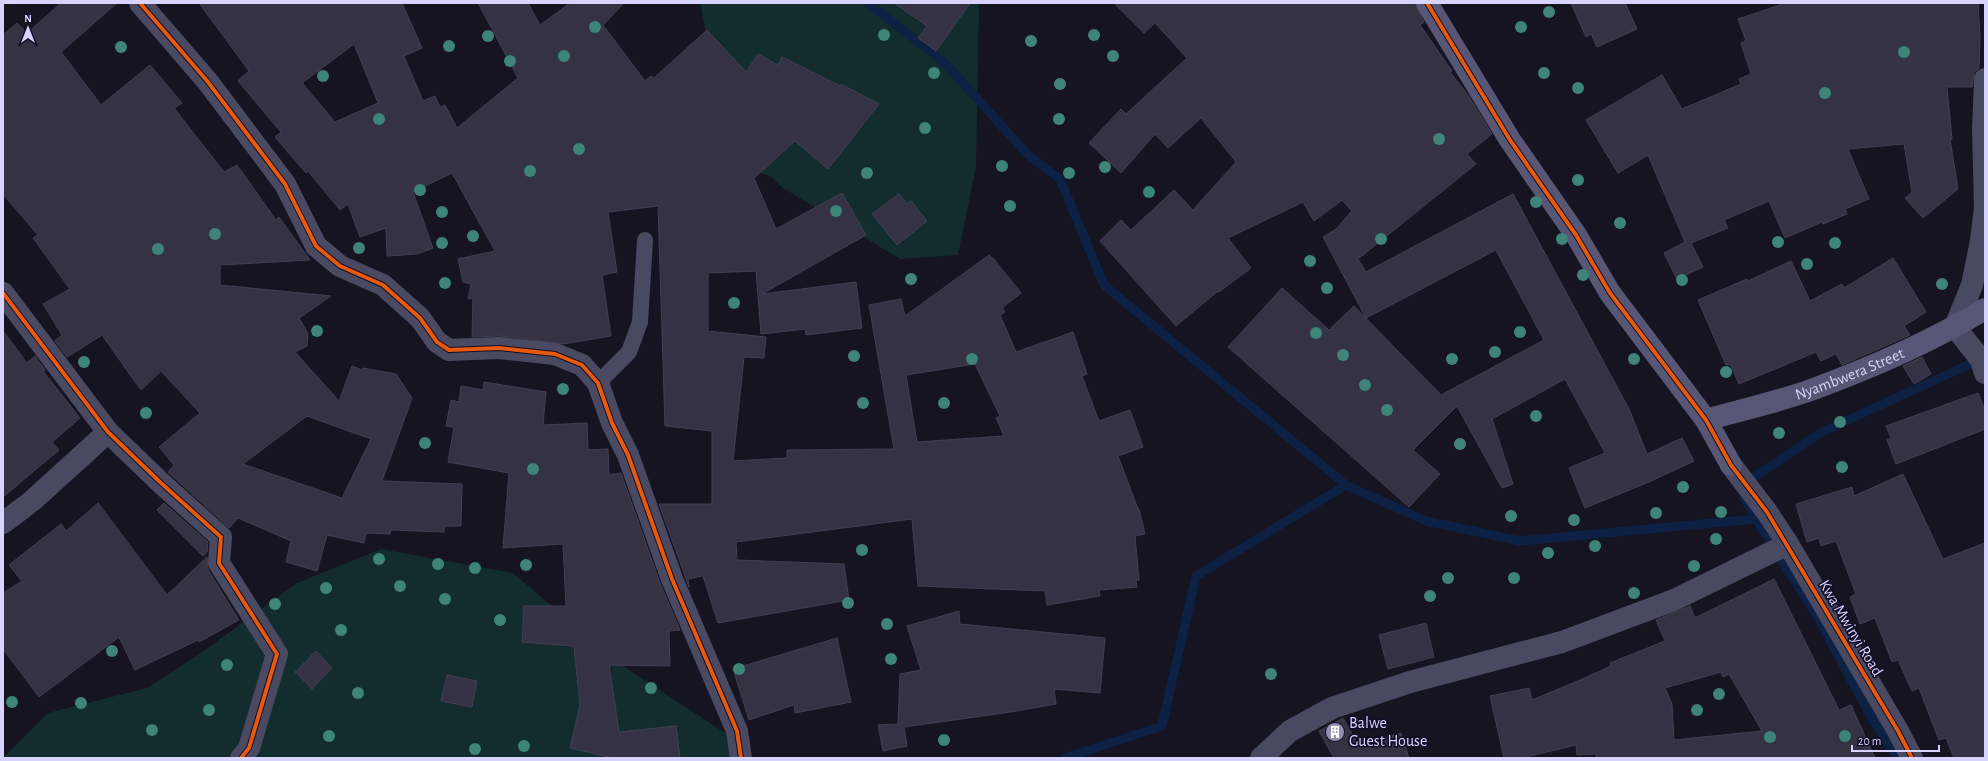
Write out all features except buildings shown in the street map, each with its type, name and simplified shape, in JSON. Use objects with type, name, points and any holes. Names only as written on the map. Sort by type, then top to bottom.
[{"type":"street","points":[[140,3],[208,82],[285,184],[316,246],[340,266],[383,286],[420,318],[436,342],[450,350],[499,348],[555,354],[582,365],[598,384],[612,423],[628,455],[672,579],[737,731],[740,758]]},
{"type":"street","points":[[1427,3],[1510,140],[1576,235],[1610,293],[1706,420]]},
{"type":"street","points":[[1985,79],[1985,207],[1981,241],[1972,286],[1955,327],[1981,360],[1985,373]]},
{"type":"street","points":[[3,293],[108,432],[161,483],[221,537],[219,563],[277,654],[249,748],[241,758]]},
{"type":"street","name":"Nyambwera Street","points":[[1706,420],[1810,390],[1874,366],[1955,327],[1985,309]]},
{"type":"street","name":"Kwa Mwinyi Road","points":[[1706,420],[1732,465],[1768,512],[1788,544],[1898,731],[1912,758]]},
{"type":"street","points":[[3,523],[32,501],[108,432]]},
{"type":"street","points":[[1261,758],[1290,731],[1332,708],[1410,682],[1562,642],[1674,600],[1788,544]]},
{"type":"lane","points":[[598,384],[629,352],[640,322],[645,240]]},
{"type":"green space","points":[[700,3],[979,3],[976,167],[958,255],[900,259],[783,188],[770,176],[751,170],[728,142]]},
{"type":"green space","points":[[381,549],[513,573],[617,662],[733,738],[730,758],[3,758],[48,713],[147,688],[198,655],[297,583]]},
{"type":"waterway","points":[[868,3],[945,63],[1028,155],[1060,179],[1104,285],[1346,485],[1426,521],[1520,541],[1756,519],[1744,497]]},
{"type":"waterway","points":[[1754,477],[1822,432],[1981,359]]},
{"type":"waterway","points":[[1065,758],[1162,726],[1196,576],[1346,485]]},
{"type":"waterway","points":[[1756,519],[1817,616],[1871,717],[1898,758]]},
{"type":"cycle path","points":[[140,3],[208,82],[285,184],[316,246],[340,266],[383,285],[420,318],[437,342],[449,350],[499,348],[555,354],[582,365],[598,383],[612,423],[628,455],[672,579],[737,731],[741,758]]},
{"type":"cycle path","points":[[1427,3],[1510,140],[1576,235],[1610,293],[1706,420],[1731,465],[1767,512],[1898,731],[1912,758]]},
{"type":"cycle path","points":[[3,293],[108,432],[161,483],[221,537],[219,563],[277,654],[249,748],[241,758]]},
{"type":"place","name":"Balwe Guest House","points":[[1335,732]]}]
